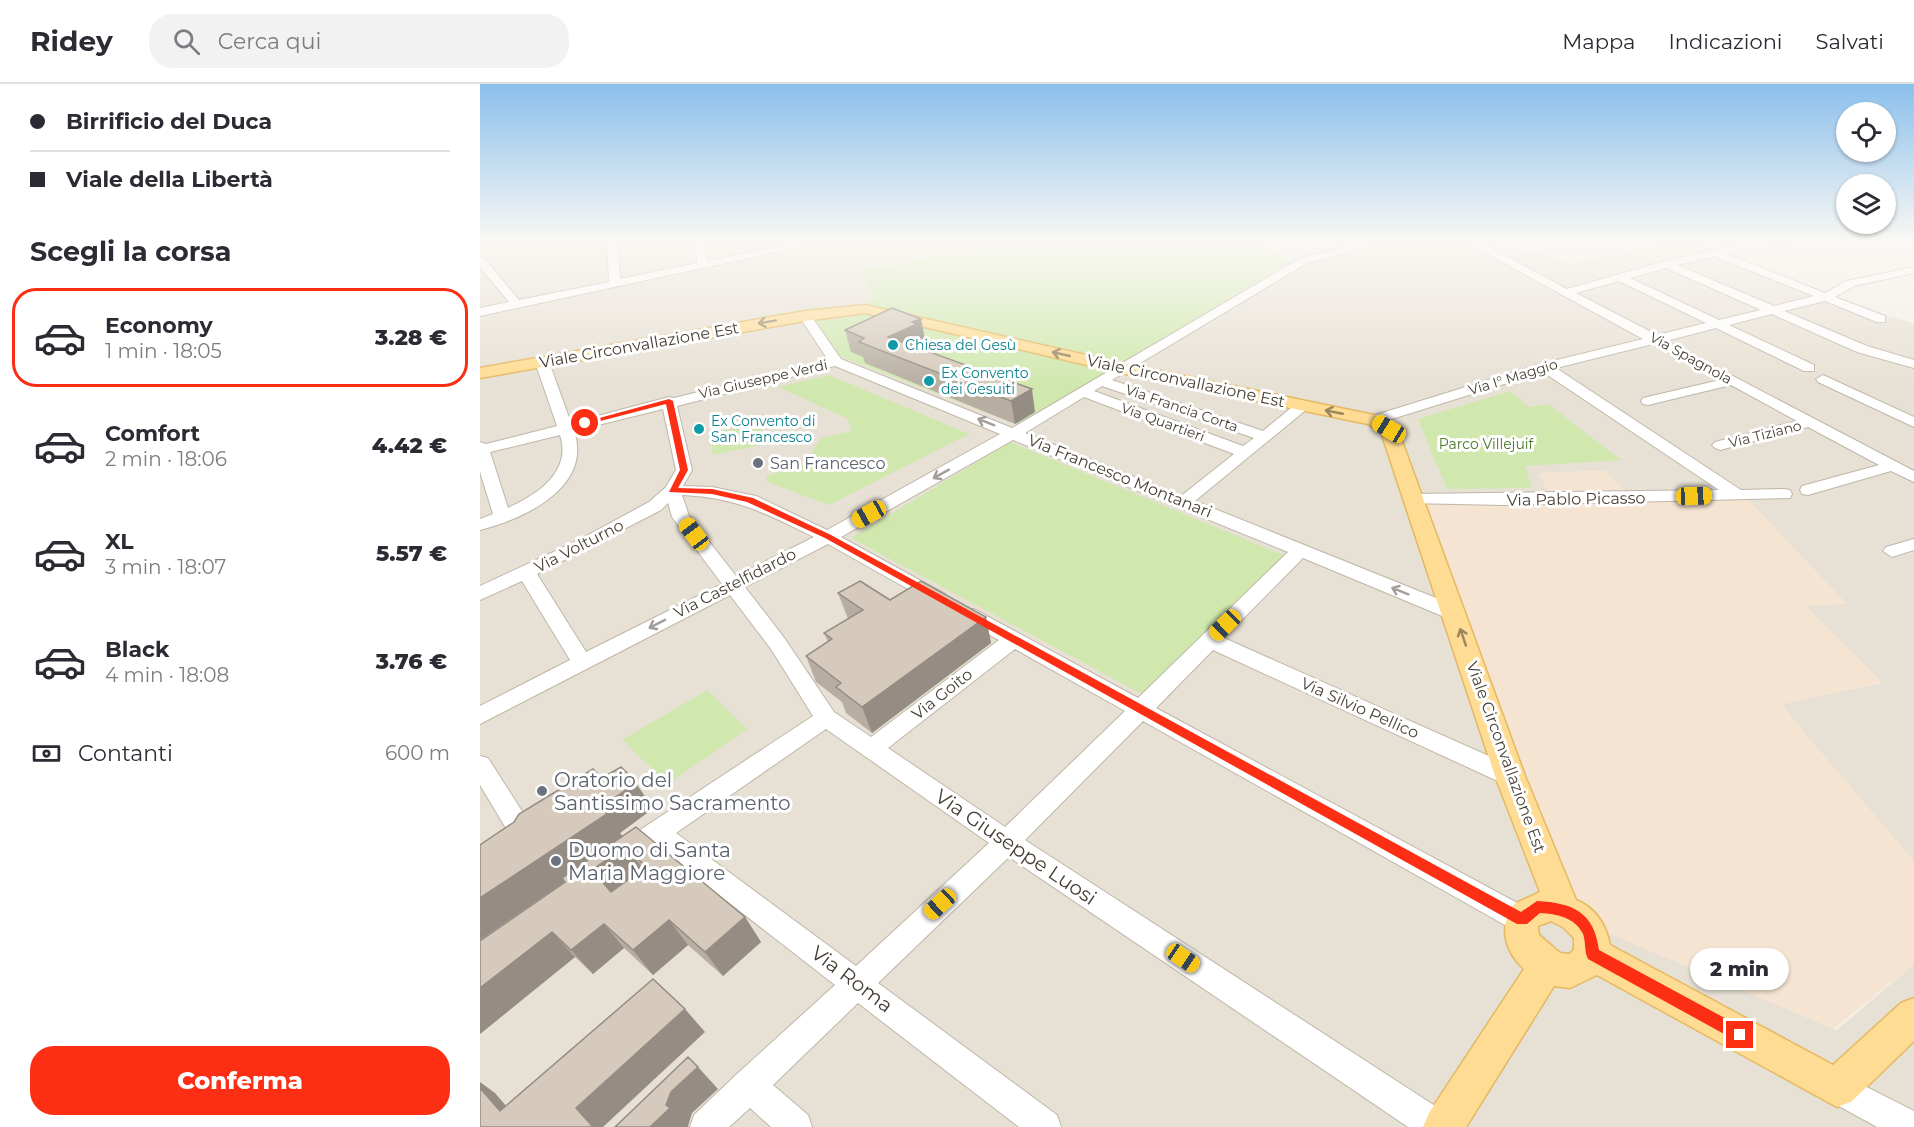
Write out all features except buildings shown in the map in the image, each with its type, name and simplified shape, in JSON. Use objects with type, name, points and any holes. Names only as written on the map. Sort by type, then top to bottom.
[{"type":"main road","name":"Viale Circonvallazione Est","points":[[480,373],[805,316],[864,309],[1121,368],[1374,420],[1389,429],[1510,776],[1563,909]]},
{"type":"main road","points":[[1537,907],[1563,909],[1574,915],[1587,928],[1592,940],[1593,954],[1587,964],[1569,971],[1547,966],[1529,951],[1523,940],[1522,920],[1537,907]]},
{"type":"main road","points":[[1593,954],[1837,1088],[1914,1016]]},
{"type":"main road","points":[[1443,1127],[1547,966]]},
{"type":"street","points":[[503,289],[516,304]]},
{"type":"street","points":[[480,312],[592,289]]},
{"type":"street","name":"Via Castelfidardo","points":[[480,717],[582,662],[828,537],[1014,433],[1256,289]]},
{"type":"street","name":"Via Spagnola","points":[[1562,289],[1810,423],[1905,469]]},
{"type":"street","points":[[1568,292],[1579,289]]},
{"type":"street","points":[[1644,289],[1809,368]]},
{"type":"street","points":[[1724,289],[1862,349],[1914,364]]},
{"type":"street","points":[[1806,289],[1881,319]]},
{"type":"street","name":"Via I° Maggio","points":[[1374,420],[1545,367],[1654,338],[1827,297],[1841,289]]},
{"type":"street","points":[[805,316],[836,362]]},
{"type":"street","points":[[480,525],[503,517],[548,492],[569,466],[572,453],[543,362]]},
{"type":"street","name":"Via Giuseppe Verdi","points":[[480,449],[836,362]]},
{"type":"street","name":"Via Francesco Montanari","points":[[836,362],[1454,613]]},
{"type":"street","points":[[1545,367],[1737,495]]},
{"type":"street","points":[[1824,379],[1914,423]]},
{"type":"street","name":"Via Francia Corta","points":[[1101,381],[1264,436]]},
{"type":"street","points":[[1648,401],[1732,381]]},
{"type":"street","name":"Via Quartieri","points":[[1082,392],[1244,452]]},
{"type":"street","points":[[669,401],[684,470],[672,490],[712,492],[750,500],[828,537],[1522,920]]},
{"type":"street","points":[[1184,502],[1302,406]]},
{"type":"street","name":"Via Tiziano","points":[[1720,445],[1810,423]]},
{"type":"street","points":[[480,449],[503,517]]},
{"type":"street","points":[[1808,490],[1905,469]]},
{"type":"street","name":"Via Volturno","points":[[480,594],[655,506],[672,490]]},
{"type":"street","name":"Via Giuseppe Luosi","points":[[672,490],[681,517],[778,644],[826,718],[1007,842],[1437,1127]]},
{"type":"street","name":"Via Pablo Picasso","points":[[1414,499],[1504,500],[1784,494]]},
{"type":"street","points":[[1892,551],[1914,544]]},
{"type":"street","points":[[706,1127],[1007,842],[1301,550]]},
{"type":"street","points":[[526,572],[582,662]]},
{"type":"street","name":"Via Goito","points":[[871,749],[1013,640]]},
{"type":"street","name":"Via Silvio Pellico","points":[[1210,640],[1510,776]]},
{"type":"street","points":[[629,852],[826,718]]},
{"type":"street","points":[[480,765],[526,838],[480,870]]},
{"type":"street","name":"Via Roma","points":[[657,832],[1045,1127]]},
{"type":"street","points":[[748,1085],[796,1127]]},
{"type":"street","points":[[1837,1088],[1910,1127]]},
{"type":"shaded area","points":[[480,289],[868,289],[873,300],[861,306],[1120,366],[1245,289],[1811,289],[1865,310],[1914,323],[1914,867],[1781,704],[1881,683],[1804,605],[1846,604],[1631,497],[1539,474],[1552,498],[1557,911],[1837,1030],[1914,964],[1914,1127],[480,1127]]},
{"type":"shaded area","points":[[1605,470],[1631,497],[1743,494],[1847,604],[1805,606],[1882,682],[1781,705],[1914,861],[1914,964],[1833,1029],[1557,911],[1416,502],[1551,498],[1539,473]]},
{"type":"green space","points":[[868,289],[1245,289],[1120,366],[859,306],[873,299]]},
{"type":"green space","points":[[865,309],[1121,368],[1019,425],[839,356],[805,316]]},
{"type":"green space","points":[[829,375],[969,434],[829,505],[770,483],[765,477],[805,463],[821,438],[852,431],[848,419],[779,387]]},
{"type":"green space","name":"Parco Villejuif","points":[[1510,391],[1529,407],[1548,404],[1621,460],[1525,466],[1532,488],[1447,489],[1418,419]]},
{"type":"green space","points":[[760,423],[765,444],[713,455],[710,433]]},
{"type":"green space","points":[[1010,442],[1285,556],[1144,695],[851,538]]},
{"type":"green space","points":[[707,690],[747,729],[668,784],[622,740]]},
{"type":"place","name":"Chiesa del Gesù","points":[[893,345]]},
{"type":"place","name":"Ex Convento dei Gesuiti","points":[[929,381]]},
{"type":"place","name":"Ex Convento di San Francesco","points":[[699,429]]},
{"type":"place","name":"San Francesco","points":[[758,463]]},
{"type":"place","name":"Oratorio del Santissimo Sacramento","points":[[542,791]]},
{"type":"place","name":"Duomo di Santa Maria Maggiore","points":[[556,861]]},
{"type":"route","points":[[585,423],[669,401],[684,470],[672,490],[712,492],[750,500],[828,537],[1522,920],[1528,912],[1537,907],[1553,906],[1563,909],[1583,923],[1592,940],[1593,954],[1740,1035]]}]
